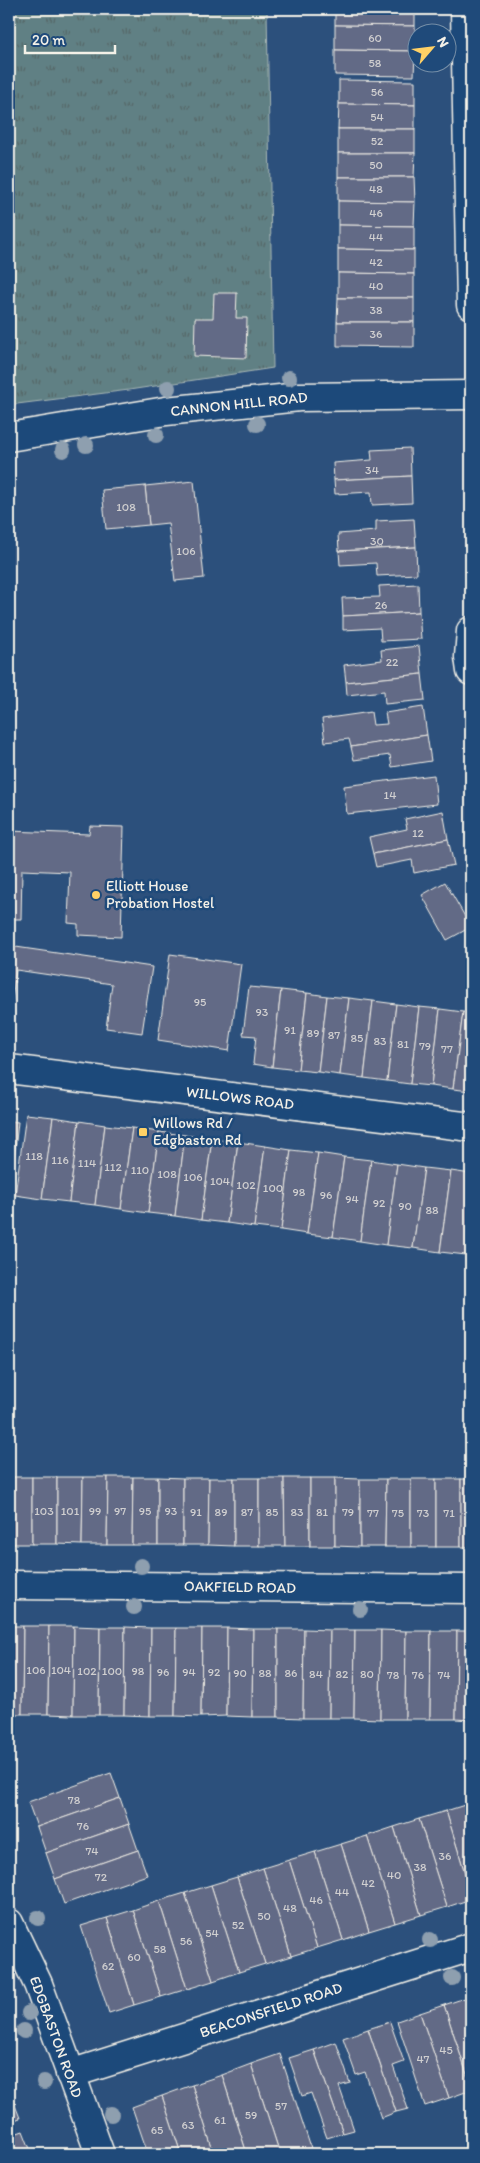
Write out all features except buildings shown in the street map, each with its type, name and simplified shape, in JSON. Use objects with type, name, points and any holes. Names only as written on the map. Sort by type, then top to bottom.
[{"type":"street","points":[[464,9],[471,305]]},
{"type":"street","name":"CANNON HILL ROAD","points":[[9,438],[166,411],[299,397],[471,395]]},
{"type":"street","points":[[471,631],[471,671]]},
{"type":"street","name":"WILLOWS ROAD","points":[[9,1069],[471,1127]]},
{"type":"street","name":"OAKFIELD ROAD","points":[[9,1584],[471,1589]]},
{"type":"street","name":"EDGBASTON ROAD","points":[[9,1922],[38,1984],[100,2154]]},
{"type":"street","name":"BEACONSFIELD ROAD","points":[[70,2074],[471,1946]]},
{"type":"green space","points":[[9,9],[267,9],[273,368],[129,390],[9,405]]},
{"type":"place","name":"Elliott House Probation Hostel","points":[[96,895]]},
{"type":"place","name":"Willows Rd / Edgbaston Rd","points":[[143,1132]]}]
